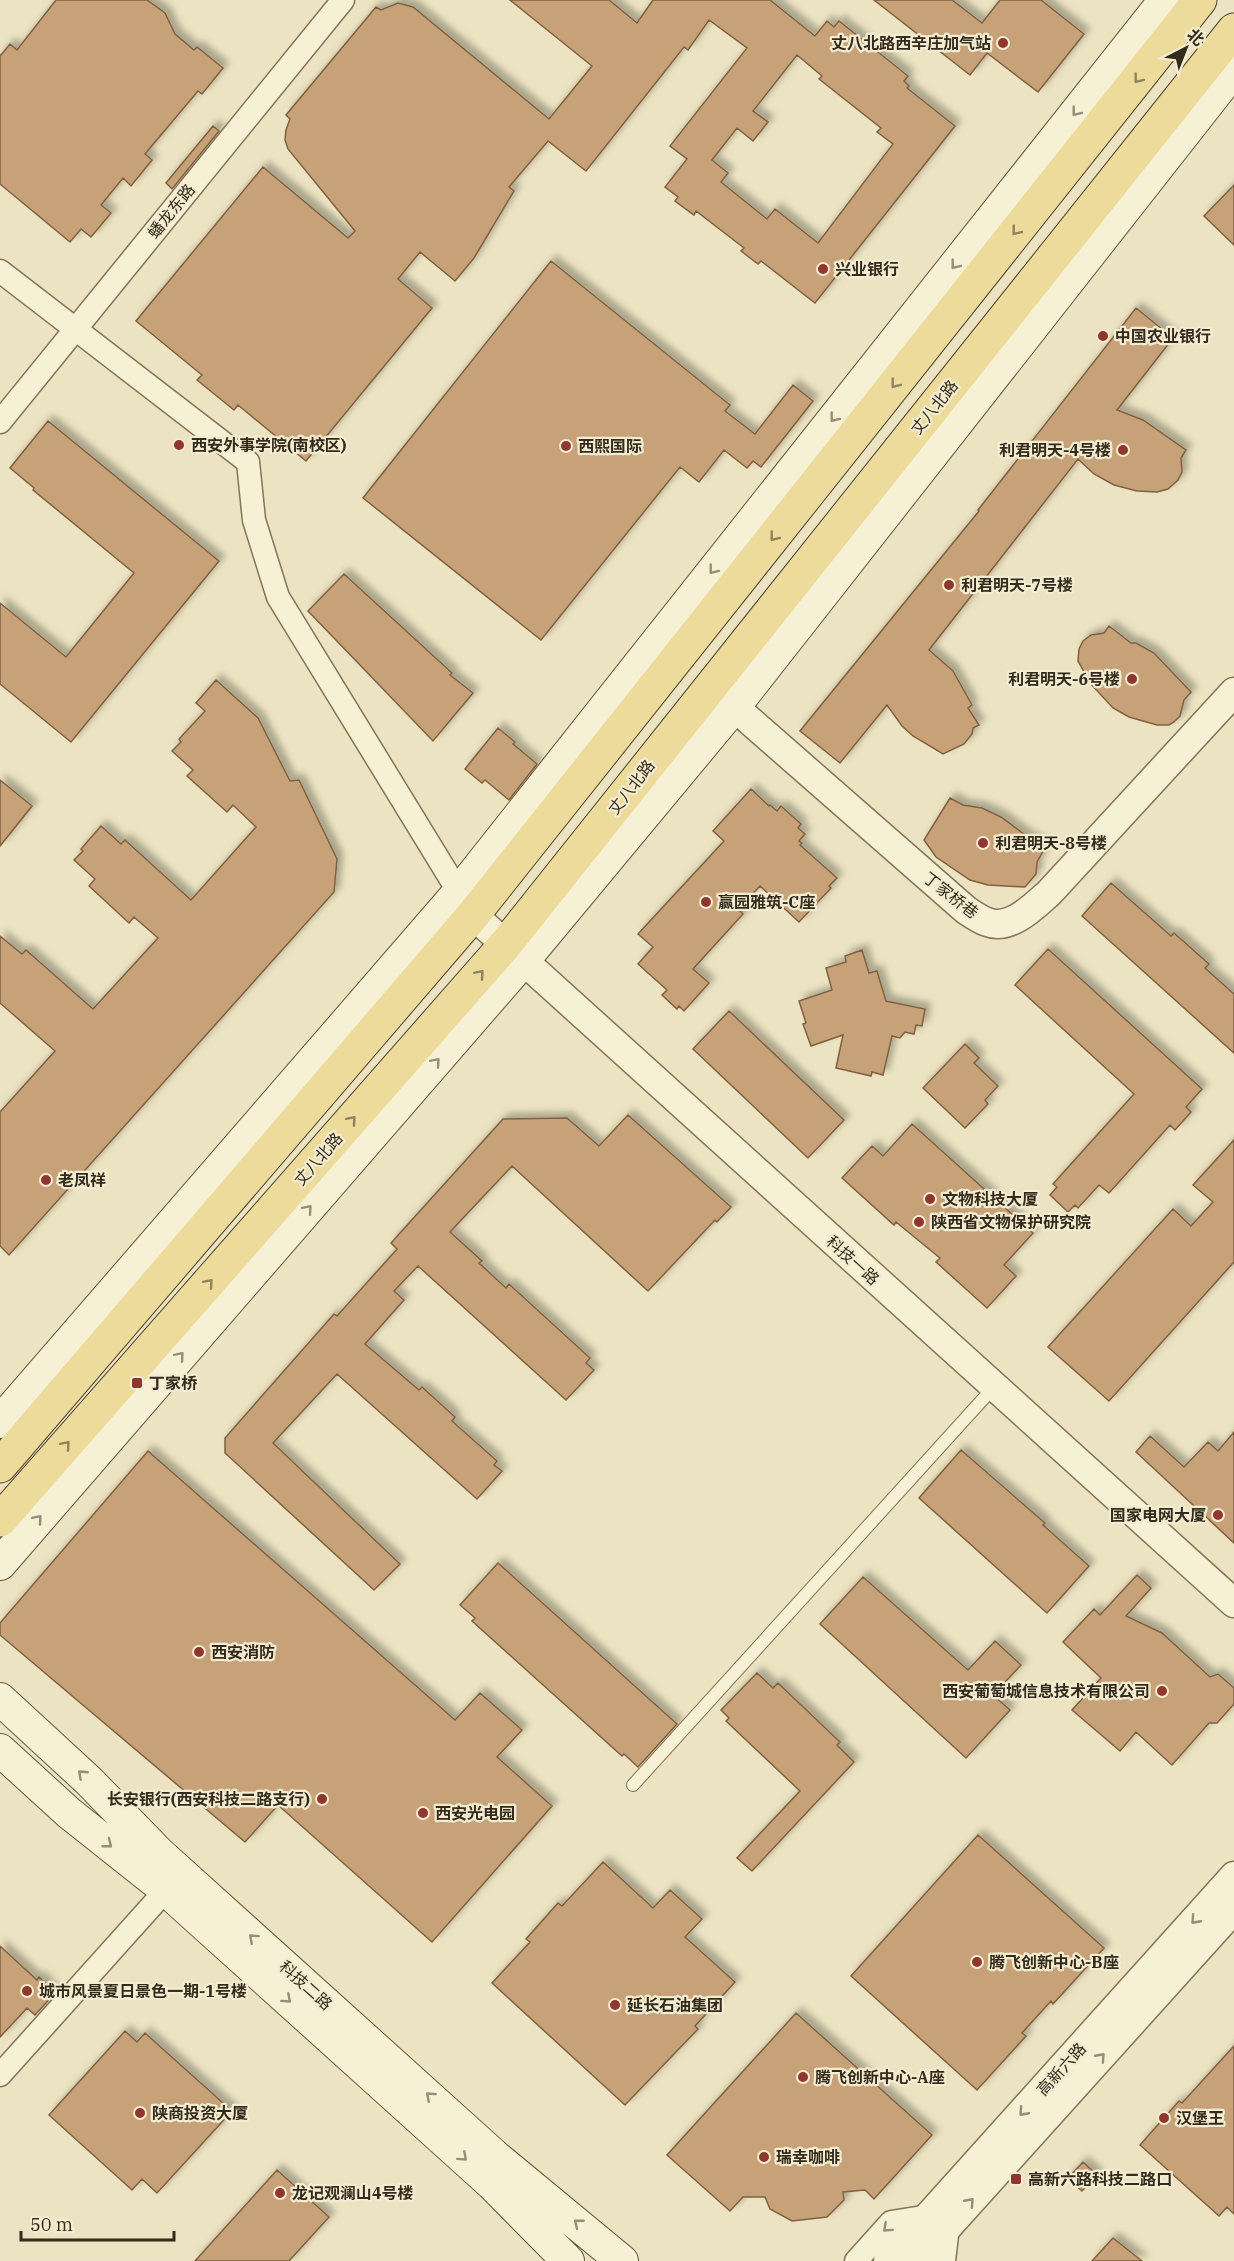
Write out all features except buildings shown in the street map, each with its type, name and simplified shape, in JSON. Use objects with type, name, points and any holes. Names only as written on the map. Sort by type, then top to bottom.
[{"type":"main road","points":[[0,1422],[466,904],[1165,0]]},
{"type":"main road","points":[[0,1466],[466,904],[1200,0]]},
{"type":"main road","name":"丈八北路","points":[[0,1520],[514,953],[723,697],[1234,30]]},
{"type":"main road","points":[[723,697],[1234,70]]},
{"type":"main road","points":[[0,1564],[514,953]]},
{"type":"main road","name":"科技二路","points":[[0,1699],[89,1781],[159,1853],[496,2157],[622,2261]]},
{"type":"main road","name":"科技二路","points":[[0,1750],[69,1813],[166,1890],[492,2184],[568,2261]]},
{"type":"street","name":"蟠龙东路","points":[[0,422],[344,0]]},
{"type":"street","points":[[0,272],[248,462],[254,520],[278,597],[466,904]]},
{"type":"street","name":"丁家桥巷","points":[[723,697],[966,910],[989,923],[1006,922],[1028,912],[1049,893],[1234,692]]},
{"type":"street","name":"科技一路","points":[[466,904],[514,953],[1234,1603]]},
{"type":"street","name":"高新六路","points":[[917,2261],[938,2222],[1234,1876]]},
{"type":"street","points":[[0,2075],[166,1890]]},
{"type":"street","name":"高新六路","points":[[888,2261],[938,2222],[1234,1909]]},
{"type":"street","points":[[856,2261],[891,2222],[938,2222],[944,2261]]},
{"type":"lane","points":[[633,1785],[994,1387]]},
{"type":"place","name":"丈八北路西辛庄加气站","points":[[1003,43]]},
{"type":"place","name":"兴业银行","points":[[823,269]]},
{"type":"place","name":"中国农业银行","points":[[1103,336]]},
{"type":"place","name":"西安外事学院(南校区)","points":[[179,445]]},
{"type":"place","name":"西熙国际","points":[[566,446]]},
{"type":"place","name":"利君明天-4号楼","points":[[1123,450]]},
{"type":"place","name":"利君明天-7号楼","points":[[949,585]]},
{"type":"place","name":"利君明天-6号楼","points":[[1132,679]]},
{"type":"place","name":"利君明天-8号楼","points":[[983,843]]},
{"type":"place","name":"赢园雅筑-C座","points":[[706,902]]},
{"type":"place","name":"老凤祥","points":[[46,1180]]},
{"type":"place","name":"文物科技大厦","points":[[930,1199]]},
{"type":"place","name":"陕西省文物保护研究院","points":[[919,1222]]},
{"type":"place","name":"丁家桥","points":[[137,1383]]},
{"type":"place","name":"国家电网大厦","points":[[1218,1515]]},
{"type":"place","name":"西安消防","points":[[199,1652]]},
{"type":"place","name":"西安葡萄城信息技术有限公司","points":[[1162,1691]]},
{"type":"place","name":"长安银行(西安科技二路支行)","points":[[322,1799]]},
{"type":"place","name":"西安光电园","points":[[423,1813]]},
{"type":"place","name":"腾飞创新中心-B座","points":[[977,1962]]},
{"type":"place","name":"城市风景夏日景色一期-1号楼","points":[[27,1991]]},
{"type":"place","name":"延长石油集团","points":[[615,2005]]},
{"type":"place","name":"腾飞创新中心-A座","points":[[803,2077]]},
{"type":"place","name":"陕商投资大厦","points":[[140,2113]]},
{"type":"place","name":"汉堡王","points":[[1164,2118]]},
{"type":"place","name":"瑞幸咖啡","points":[[764,2157]]},
{"type":"place","name":"高新六路科技二路口","points":[[1016,2179]]},
{"type":"place","name":"龙记观澜山4号楼","points":[[280,2193]]}]
